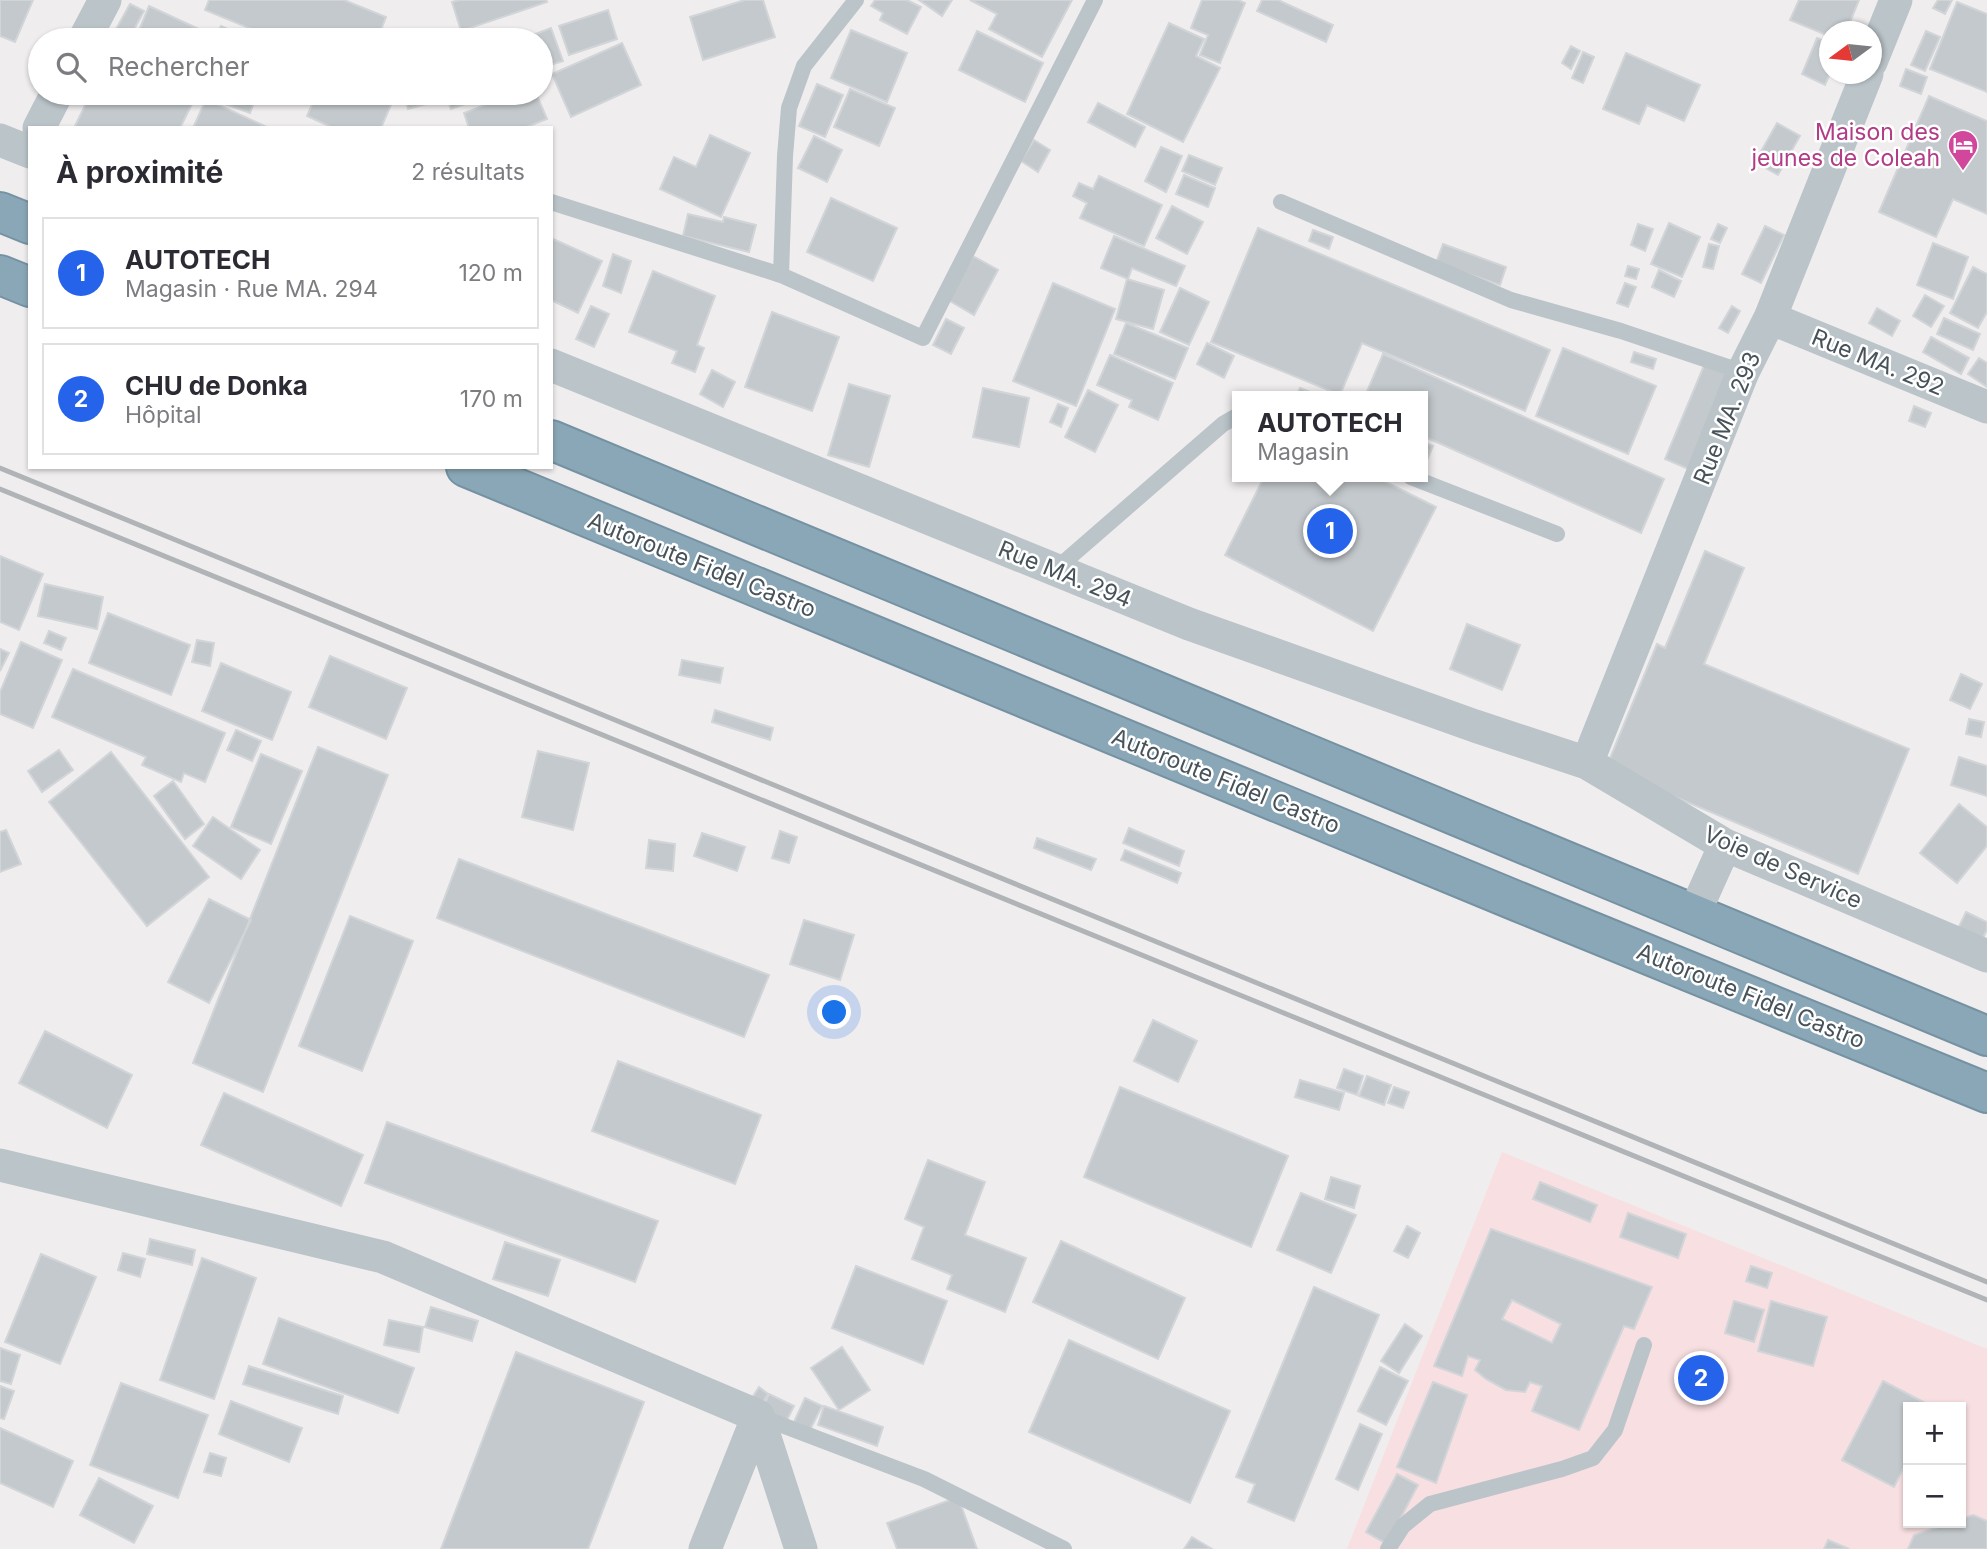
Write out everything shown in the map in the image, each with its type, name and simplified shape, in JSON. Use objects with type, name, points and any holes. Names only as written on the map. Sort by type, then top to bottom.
[{"type":"highway","points":[[0,212],[28,223]]},
{"type":"highway","points":[[0,275],[28,286]]},
{"type":"highway","points":[[553,441],[1987,1036]]},
{"type":"highway","name":"Autoroute Fidel Castro","points":[[471,469],[1987,1093]]},
{"type":"street","points":[[90,28],[105,0]]},
{"type":"street","points":[[1882,35],[1896,0]]},
{"type":"street","name":"Rue MA. 293","points":[[1587,763],[1743,372],[1770,318],[1863,84]]},
{"type":"street","points":[[36,126],[49,105]]},
{"type":"street","name":"Rue MA. 292","points":[[1770,318],[1987,407]]},
{"type":"street","name":"Rue MA. 294","points":[[553,366],[1189,624],[1587,763]]},
{"type":"street","name":"Voie de Service","points":[[1587,763],[1725,845],[1987,956]]},
{"type":"street","points":[[1694,914],[1725,845]]},
{"type":"street","points":[[0,1165],[383,1258],[758,1416],[801,1549]]},
{"type":"street","points":[[705,1549],[758,1416]]},
{"type":"lane","points":[[781,275],[789,108],[804,66],[856,0]]},
{"type":"lane","points":[[553,203],[781,275],[923,338],[1095,0]]},
{"type":"lane","points":[[1281,202],[1511,300],[1620,331],[1743,372]]},
{"type":"lane","points":[[1055,570],[1232,419]]},
{"type":"lane","points":[[1424,482],[1557,534]]},
{"type":"lane","points":[[1388,1549],[1403,1526],[1430,1504],[1562,1469],[1593,1458],[1615,1430],[1644,1345]]},
{"type":"lane","points":[[758,1416],[924,1479],[1064,1549]]},
{"type":"shaded area","points":[[1502,1152],[1987,1349],[1987,1549],[1347,1549]]},
{"type":"building","points":[[0,0],[33,0],[15,42],[0,36]]},
{"type":"building","points":[[209,0],[344,0],[386,17],[382,28],[249,28],[205,10]]},
{"type":"building","points":[[745,0],[763,0],[775,37],[703,60],[690,17]]},
{"type":"building","points":[[875,0],[907,0],[921,7],[907,34],[880,20],[883,13],[871,6]]},
{"type":"building","points":[[919,0],[952,0],[942,16]]},
{"type":"building","points":[[970,0],[1072,0],[1042,57],[989,29],[997,14]]},
{"type":"building","points":[[1202,0],[1238,0],[1245,3],[1220,63],[1200,55],[1208,35],[1191,28]]},
{"type":"building","points":[[1262,0],[1278,0],[1333,25],[1326,42],[1257,11]]},
{"type":"building","points":[[1799,0],[1859,0],[1850,21],[1819,21],[1819,32],[1790,20]]},
{"type":"building","points":[[1938,0],[1952,0],[1945,14],[1933,8]]},
{"type":"building","points":[[452,2],[547,2],[470,28],[460,28]]},
{"type":"building","points":[[1957,2],[1987,14],[1987,92],[1930,69]]},
{"type":"building","points":[[130,4],[144,11],[135,28],[117,28]]},
{"type":"building","points":[[149,6],[197,28],[140,28]]},
{"type":"building","points":[[608,10],[617,39],[569,55],[559,26]]},
{"type":"building","points":[[1169,23],[1204,39],[1196,56],[1220,68],[1183,142],[1127,114]]},
{"type":"building","points":[[851,30],[907,53],[887,102],[831,78]]},
{"type":"building","points":[[977,31],[1043,63],[1025,102],[959,70]]},
{"type":"building","points":[[1926,31],[1940,37],[1925,71],[1911,65]]},
{"type":"building","points":[[553,34],[563,61],[553,64]]},
{"type":"building","points":[[1817,38],[1819,39],[1819,82],[1802,74]]},
{"type":"building","points":[[622,43],[641,85],[571,117],[553,74]]},
{"type":"building","points":[[1571,46],[1580,51],[1571,69],[1562,63]]},
{"type":"building","points":[[1583,52],[1594,57],[1583,83],[1572,78]]},
{"type":"building","points":[[1626,53],[1700,85],[1684,121],[1647,105],[1639,124],[1603,109]]},
{"type":"building","points":[[1906,69],[1927,77],[1921,94],[1900,86]]},
{"type":"building","points":[[817,84],[843,95],[825,137],[799,126]]},
{"type":"building","points":[[850,89],[895,108],[879,146],[834,127]]},
{"type":"building","points":[[1929,96],[1987,121],[1987,214],[1953,199],[1936,237],[1879,212]]},
{"type":"building","points":[[1098,103],[1145,127],[1135,147],[1088,122]]},
{"type":"building","points":[[85,105],[192,105],[181,126],[75,126]]},
{"type":"building","points":[[203,105],[219,105],[265,126],[194,126]]},
{"type":"building","points":[[228,105],[253,105],[250,113]]},
{"type":"building","points":[[312,105],[391,105],[382,126],[329,126],[307,116]]},
{"type":"building","points":[[407,105],[422,105],[408,109]]},
{"type":"building","points":[[484,105],[541,105],[547,119],[529,126],[468,126],[464,113]]},
{"type":"building","points":[[1777,123],[1800,136],[1778,175],[1755,162]]},
{"type":"building","points":[[710,135],[750,153],[721,217],[660,189],[674,157],[696,167]]},
{"type":"building","points":[[814,136],[842,150],[827,182],[798,168]]},
{"type":"building","points":[[1034,140],[1050,150],[1038,172],[1021,161]]},
{"type":"building","points":[[1161,147],[1182,156],[1166,192],[1145,181]]},
{"type":"building","points":[[1189,155],[1222,168],[1215,185],[1182,171]]},
{"type":"building","points":[[1184,175],[1215,188],[1208,207],[1176,194]]},
{"type":"building","points":[[1099,176],[1162,205],[1144,246],[1080,218],[1087,203],[1073,196],[1079,183],[1093,189]]},
{"type":"building","points":[[831,198],[897,228],[873,281],[807,252]]},
{"type":"building","points":[[1172,206],[1203,222],[1187,254],[1156,238]]},
{"type":"building","points":[[688,214],[723,222],[724,217],[756,225],[749,252],[683,236]]},
{"type":"building","points":[[1669,223],[1700,237],[1682,277],[1651,264]]},
{"type":"building","points":[[1638,224],[1653,229],[1645,251],[1631,245]]},
{"type":"building","points":[[1718,224],[1727,228],[1720,243],[1711,239]]},
{"type":"building","points":[[1765,226],[1784,235],[1761,283],[1742,274]]},
{"type":"building","points":[[1258,228],[1550,350],[1525,411],[1362,343],[1342,391],[1330,391],[1211,342]]},
{"type":"building","points":[[1313,230],[1333,237],[1329,249],[1309,241]]},
{"type":"building","points":[[1114,236],[1185,266],[1176,286],[1132,268],[1128,279],[1101,268]]},
{"type":"building","points":[[553,239],[602,261],[578,313],[553,301]]},
{"type":"building","points":[[1933,243],[1968,257],[1953,299],[1917,285]]},
{"type":"building","points":[[1443,244],[1506,267],[1500,285],[1436,263]]},
{"type":"building","points":[[1709,244],[1719,246],[1713,269],[1703,267]]},
{"type":"building","points":[[613,254],[631,261],[621,293],[603,286]]},
{"type":"building","points":[[973,256],[998,270],[974,315],[948,300]]},
{"type":"building","points":[[1628,266],[1639,269],[1636,279],[1625,276]]},
{"type":"building","points":[[1973,267],[1987,274],[1987,312],[1978,328],[1950,313]]},
{"type":"building","points":[[1659,270],[1681,281],[1674,297],[1652,287]]},
{"type":"building","points":[[653,271],[715,296],[697,345],[704,348],[695,372],[672,363],[677,351],[629,332]]},
{"type":"building","points":[[1127,279],[1164,290],[1153,329],[1116,319]]},
{"type":"building","points":[[1053,283],[1115,309],[1076,406],[1013,381]]},
{"type":"building","points":[[1625,283],[1636,287],[1628,307],[1617,303]]},
{"type":"building","points":[[1180,288],[1209,302],[1189,345],[1160,332]]},
{"type":"building","points":[[1925,295],[1944,306],[1931,327],[1913,316]]},
{"type":"building","points":[[591,306],[609,314],[594,347],[576,339]]},
{"type":"building","points":[[1732,306],[1740,311],[1728,333],[1719,328]]},
{"type":"building","points":[[1877,308],[1900,321],[1892,336],[1869,323]]},
{"type":"building","points":[[772,312],[839,337],[812,411],[745,387]]},
{"type":"building","points":[[1944,318],[1980,334],[1973,350],[1937,334]]},
{"type":"building","points":[[946,319],[964,328],[951,354],[933,345]]},
{"type":"building","points":[[1126,323],[1188,348],[1175,379],[1114,354]]},
{"type":"building","points":[[1931,337],[1969,358],[1961,374],[1923,352]]},
{"type":"building","points":[[1207,343],[1234,356],[1224,378],[1197,364]]},
{"type":"building","points":[[1563,348],[1656,386],[1628,454],[1536,416]]},
{"type":"building","points":[[1634,352],[1656,359],[1653,369],[1631,362]]},
{"type":"building","points":[[1383,354],[1664,479],[1641,533],[1428,438],[1428,391],[1367,391]]},
{"type":"building","points":[[1110,355],[1173,383],[1158,420],[1129,407],[1132,400],[1097,385]]},
{"type":"building","points":[[1979,358],[1987,363],[1987,387],[1968,374]]},
{"type":"building","points":[[1705,363],[1732,375],[1693,471],[1665,459]]},
{"type":"building","points":[[712,370],[735,382],[723,407],[700,394]]},
{"type":"building","points":[[849,384],[890,396],[869,467],[828,455]]},
{"type":"building","points":[[983,388],[1029,398],[1019,447],[973,437]]},
{"type":"building","points":[[1088,390],[1118,405],[1095,452],[1065,437]]},
{"type":"building","points":[[1058,404],[1068,408],[1061,427],[1050,422]]},
{"type":"building","points":[[1914,406],[1931,413],[1925,427],[1909,421]]},
{"type":"building","points":[[1428,444],[1433,446],[1428,458]]},
{"type":"building","points":[[1262,482],[1386,482],[1436,507],[1373,631],[1225,555]]},
{"type":"building","points":[[1705,551],[1744,568],[1704,664],[1909,749],[1858,874],[1606,768],[1657,644],[1665,648]]},
{"type":"building","points":[[0,556],[43,574],[19,630],[0,622]]},
{"type":"building","points":[[45,584],[103,597],[97,629],[38,616]]},
{"type":"building","points":[[108,613],[190,645],[171,695],[89,663]]},
{"type":"building","points":[[1467,624],[1520,645],[1502,690],[1450,669]]},
{"type":"building","points":[[49,631],[66,638],[61,650],[44,643]]},
{"type":"building","points":[[197,640],[214,643],[210,666],[192,662]]},
{"type":"building","points":[[21,642],[62,660],[33,728],[0,714],[0,692]]},
{"type":"building","points":[[0,649],[9,653],[0,671]]},
{"type":"building","points":[[330,656],[407,688],[386,739],[309,707]]},
{"type":"building","points":[[682,660],[723,668],[720,683],[679,675]]},
{"type":"building","points":[[221,663],[291,692],[272,740],[202,711]]},
{"type":"building","points":[[73,669],[225,733],[205,782],[184,773],[181,782],[142,765],[146,757],[52,717]]},
{"type":"building","points":[[1961,674],[1982,684],[1970,709],[1950,700]]},
{"type":"building","points":[[715,710],[773,728],[770,740],[712,722]]},
{"type":"building","points":[[1969,719],[1984,722],[1981,737],[1966,734]]},
{"type":"building","points":[[236,730],[261,741],[252,761],[227,750]]},
{"type":"building","points":[[318,747],[388,775],[263,1092],[193,1063]]},
{"type":"building","points":[[59,750],[73,770],[42,792],[28,771]]},
{"type":"building","points":[[538,751],[589,763],[573,830],[522,817]]},
{"type":"building","points":[[111,752],[209,877],[147,926],[49,802]]},
{"type":"building","points":[[261,754],[302,771],[271,844],[231,827]]},
{"type":"building","points":[[1959,757],[1987,766],[1987,796],[1951,785]]},
{"type":"building","points":[[173,781],[204,824],[185,839],[154,796]]},
{"type":"building","points":[[1959,804],[1987,827],[1987,846],[1957,883],[1920,853]]},
{"type":"building","points":[[213,817],[260,850],[241,879],[193,846]]},
{"type":"building","points":[[1129,828],[1184,851],[1179,866],[1123,843]]},
{"type":"building","points":[[6,830],[21,864],[0,872],[0,832]]},
{"type":"building","points":[[780,831],[797,837],[789,863],[772,858]]},
{"type":"building","points":[[702,833],[745,847],[737,871],[694,856]]},
{"type":"building","points":[[1037,838],[1096,859],[1091,870],[1034,848]]},
{"type":"building","points":[[649,840],[675,844],[673,871],[646,868]]},
{"type":"building","points":[[1125,850],[1181,873],[1177,883],[1121,860]]},
{"type":"building","points":[[459,859],[769,975],[744,1037],[437,918]]},
{"type":"building","points":[[209,899],[251,920],[209,1003],[168,982]]},
{"type":"building","points":[[1966,912],[1987,922],[1987,930],[1978,947],[1955,935]]},
{"type":"building","points":[[350,916],[413,941],[362,1071],[299,1046]]},
{"type":"building","points":[[804,920],[854,935],[840,980],[790,964]]},
{"type":"building","points":[[1153,1020],[1197,1041],[1178,1082],[1134,1061]]},
{"type":"building","points":[[45,1031],[132,1075],[107,1128],[19,1083]]},
{"type":"building","points":[[618,1061],[761,1115],[735,1184],[592,1131]]},
{"type":"building","points":[[1344,1069],[1363,1076],[1357,1095],[1337,1088]]},
{"type":"building","points":[[1367,1076],[1391,1085],[1384,1105],[1359,1096]]},
{"type":"building","points":[[1300,1080],[1344,1093],[1339,1110],[1295,1097]]},
{"type":"building","points":[[1120,1087],[1288,1156],[1251,1247],[1084,1177]]},
{"type":"building","points":[[1394,1087],[1409,1092],[1403,1108],[1388,1103]]},
{"type":"building","points":[[224,1093],[363,1155],[341,1206],[201,1145]]},
{"type":"building","points":[[387,1122],[658,1221],[635,1282],[365,1183]]},
{"type":"building","points":[[928,1160],[985,1182],[965,1235],[1026,1258],[1005,1312],[947,1289],[952,1275],[912,1259],[924,1227],[905,1219]]},
{"type":"building","points":[[1331,1177],[1360,1186],[1354,1208],[1325,1199]]},
{"type":"building","points":[[1540,1182],[1597,1205],[1590,1222],[1533,1199]]},
{"type":"building","points":[[1301,1193],[1356,1215],[1331,1273],[1277,1250]]},
{"type":"building","points":[[1628,1213],[1686,1234],[1678,1258],[1620,1237]]},
{"type":"building","points":[[1407,1226],[1420,1233],[1408,1258],[1394,1251]]},
{"type":"building","points":[[1491,1229],[1652,1287],[1634,1329],[1624,1326],[1579,1430],[1532,1411],[1542,1386],[1530,1382],[1525,1392],[1506,1390],[1475,1370],[1480,1360],[1468,1356],[1462,1376],[1434,1366]],"holes":[[[1512,1300],[1561,1324],[1552,1343],[1502,1319]]]},
{"type":"building","points":[[150,1239],[195,1250],[192,1265],[147,1254]]},
{"type":"building","points":[[1061,1241],[1185,1298],[1158,1359],[1033,1302]]},
{"type":"building","points":[[505,1242],[560,1260],[548,1296],[493,1279]]},
{"type":"building","points":[[123,1253],[145,1259],[140,1277],[118,1270]]},
{"type":"building","points":[[41,1254],[96,1277],[60,1364],[5,1342]]},
{"type":"building","points":[[202,1258],[256,1278],[214,1399],[160,1380]]},
{"type":"building","points":[[856,1266],[947,1301],[923,1364],[832,1328]]},
{"type":"building","points":[[1751,1266],[1772,1273],[1767,1288],[1746,1281]]},
{"type":"building","points":[[1314,1287],[1379,1315],[1294,1521],[1248,1502],[1255,1484],[1236,1477]]},
{"type":"building","points":[[1734,1301],[1764,1310],[1754,1342],[1725,1333]]},
{"type":"building","points":[[1771,1301],[1827,1317],[1813,1366],[1758,1351]]},
{"type":"building","points":[[431,1307],[478,1321],[472,1341],[425,1327]]},
{"type":"building","points":[[279,1318],[414,1368],[398,1413],[263,1364]]},
{"type":"building","points":[[389,1320],[423,1327],[419,1352],[384,1345]]},
{"type":"building","points":[[1405,1324],[1422,1336],[1399,1373],[1381,1361]]},
{"type":"building","points":[[1069,1340],[1230,1411],[1190,1503],[1029,1432]]},
{"type":"building","points":[[842,1347],[870,1390],[839,1410],[811,1368]]},
{"type":"building","points":[[0,1348],[20,1355],[11,1384],[0,1381]]},
{"type":"building","points":[[516,1352],[644,1402],[588,1549],[441,1549]]},
{"type":"building","points":[[249,1366],[343,1396],[338,1414],[243,1384]]},
{"type":"building","points":[[1380,1367],[1408,1381],[1386,1425],[1358,1411]]},
{"type":"building","points":[[1883,1381],[1923,1402],[1903,1402],[1903,1469],[1894,1487],[1842,1460]]},
{"type":"building","points":[[1433,1382],[1467,1395],[1436,1483],[1397,1467]]},
{"type":"building","points":[[121,1383],[208,1415],[178,1498],[90,1465]]},
{"type":"building","points":[[0,1386],[14,1391],[4,1419],[0,1418]]},
{"type":"building","points":[[759,1387],[768,1394],[762,1404],[752,1398]]},
{"type":"building","points":[[769,1394],[794,1406],[786,1422],[762,1410]]},
{"type":"building","points":[[805,1398],[822,1406],[810,1430],[794,1422]]},
{"type":"building","points":[[231,1401],[302,1428],[289,1462],[219,1434]]},
{"type":"building","points":[[824,1406],[883,1427],[877,1446],[818,1425]]},
{"type":"building","points":[[1360,1424],[1382,1434],[1358,1490],[1336,1479]]},
{"type":"building","points":[[0,1428],[73,1461],[53,1507],[0,1483]]},
{"type":"building","points":[[210,1453],[226,1458],[221,1476],[204,1472]]},
{"type":"building","points":[[1397,1474],[1418,1485],[1387,1544],[1366,1532]]},
{"type":"building","points":[[99,1478],[153,1506],[134,1543],[80,1515]]},
{"type":"building","points":[[958,1497],[977,1549],[897,1549],[887,1523]]},
{"type":"building","points":[[1973,1515],[1987,1521],[1987,1549],[1908,1549],[1914,1535],[1935,1528],[1966,1528],[1966,1517]]},
{"type":"building","points":[[1192,1537],[1212,1549],[1184,1549]]},
{"type":"building","points":[[1828,1540],[1849,1549],[1824,1549]]},
{"type":"railway","points":[[0,468],[1987,1282]]},
{"type":"railway","points":[[0,489],[1987,1300]]},
{"type":"place","name":"Maison des jeunes de Coleah","points":[[1963,172]]},
{"type":"place","name":"AUTOTECH","points":[[1330,531]]},
{"type":"place","name":"CHU de Donka","points":[[1701,1378]]}]
